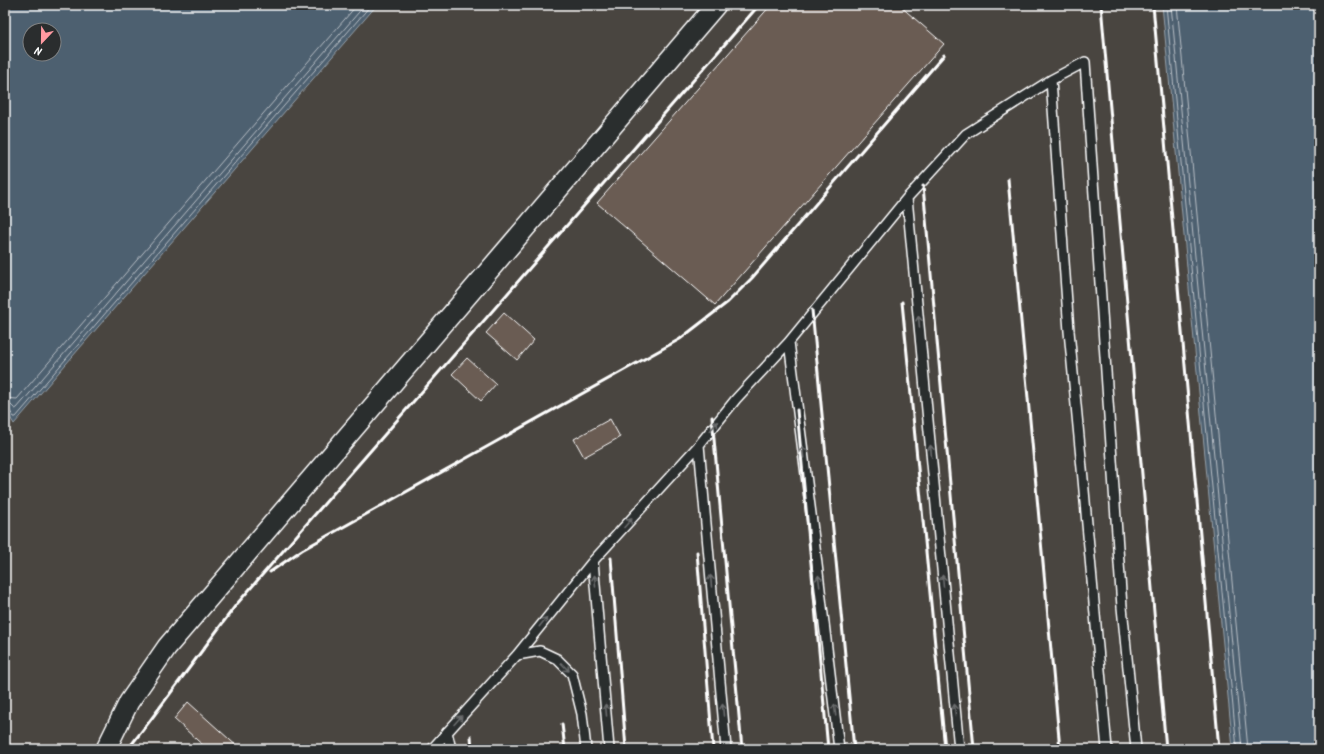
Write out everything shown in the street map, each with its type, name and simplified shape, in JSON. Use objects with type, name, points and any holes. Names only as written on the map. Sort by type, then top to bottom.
[{"type":"street","points":[[106,749],[129,702],[167,647],[716,5]]},
{"type":"lane","points":[[432,749],[517,655],[593,561],[699,445],[736,399],[789,342],[907,198],[966,134],[1051,80],[1085,62],[1122,607],[1136,749]]},
{"type":"lane","points":[[1051,80],[1069,331],[1107,749]]},
{"type":"lane","points":[[907,198],[959,749]]},
{"type":"lane","points":[[789,342],[839,749]]},
{"type":"lane","points":[[699,445],[726,749]]},
{"type":"lane","points":[[593,561],[609,749]]},
{"type":"lane","points":[[517,655],[540,651],[557,659],[572,674],[582,714],[586,749]]},
{"type":"lane","points":[[447,732],[451,749]]},
{"type":"shaded area","points":[[5,5],[1319,5],[1319,749],[5,749]]},
{"type":"water","points":[[5,5],[377,5],[14,424],[5,409]]},
{"type":"water","points":[[1162,5],[1319,5],[1319,749],[1233,749]]},
{"type":"building","points":[[771,5],[899,5],[944,44],[715,305],[597,203]]},
{"type":"building","points":[[504,313],[534,340],[517,360],[486,333]]},
{"type":"building","points":[[467,358],[496,384],[481,401],[452,374]]},
{"type":"building","points":[[610,419],[620,437],[584,457],[574,439]]},
{"type":"building","points":[[188,702],[240,749],[207,749],[174,719]]},
{"type":"railway","points":[[128,749],[236,605],[759,5]]},
{"type":"railway","points":[[1101,5],[1166,749]]},
{"type":"railway","points":[[1153,5],[1219,749]]},
{"type":"railway","points":[[270,572],[302,550],[680,339],[728,302],[752,278],[944,55]]},
{"type":"railway","points":[[1008,179],[1060,749]]},
{"type":"railway","points":[[923,186],[974,749]]},
{"type":"railway","points":[[902,302],[945,749]]},
{"type":"railway","points":[[812,310],[854,749]]},
{"type":"railway","points":[[797,410],[828,749]]},
{"type":"railway","points":[[712,417],[742,749]]},
{"type":"railway","points":[[697,552],[713,749]]},
{"type":"railway","points":[[611,558],[626,749]]},
{"type":"railway","points":[[562,724],[565,749]]},
{"type":"railway","points":[[471,736],[472,749]]}]
